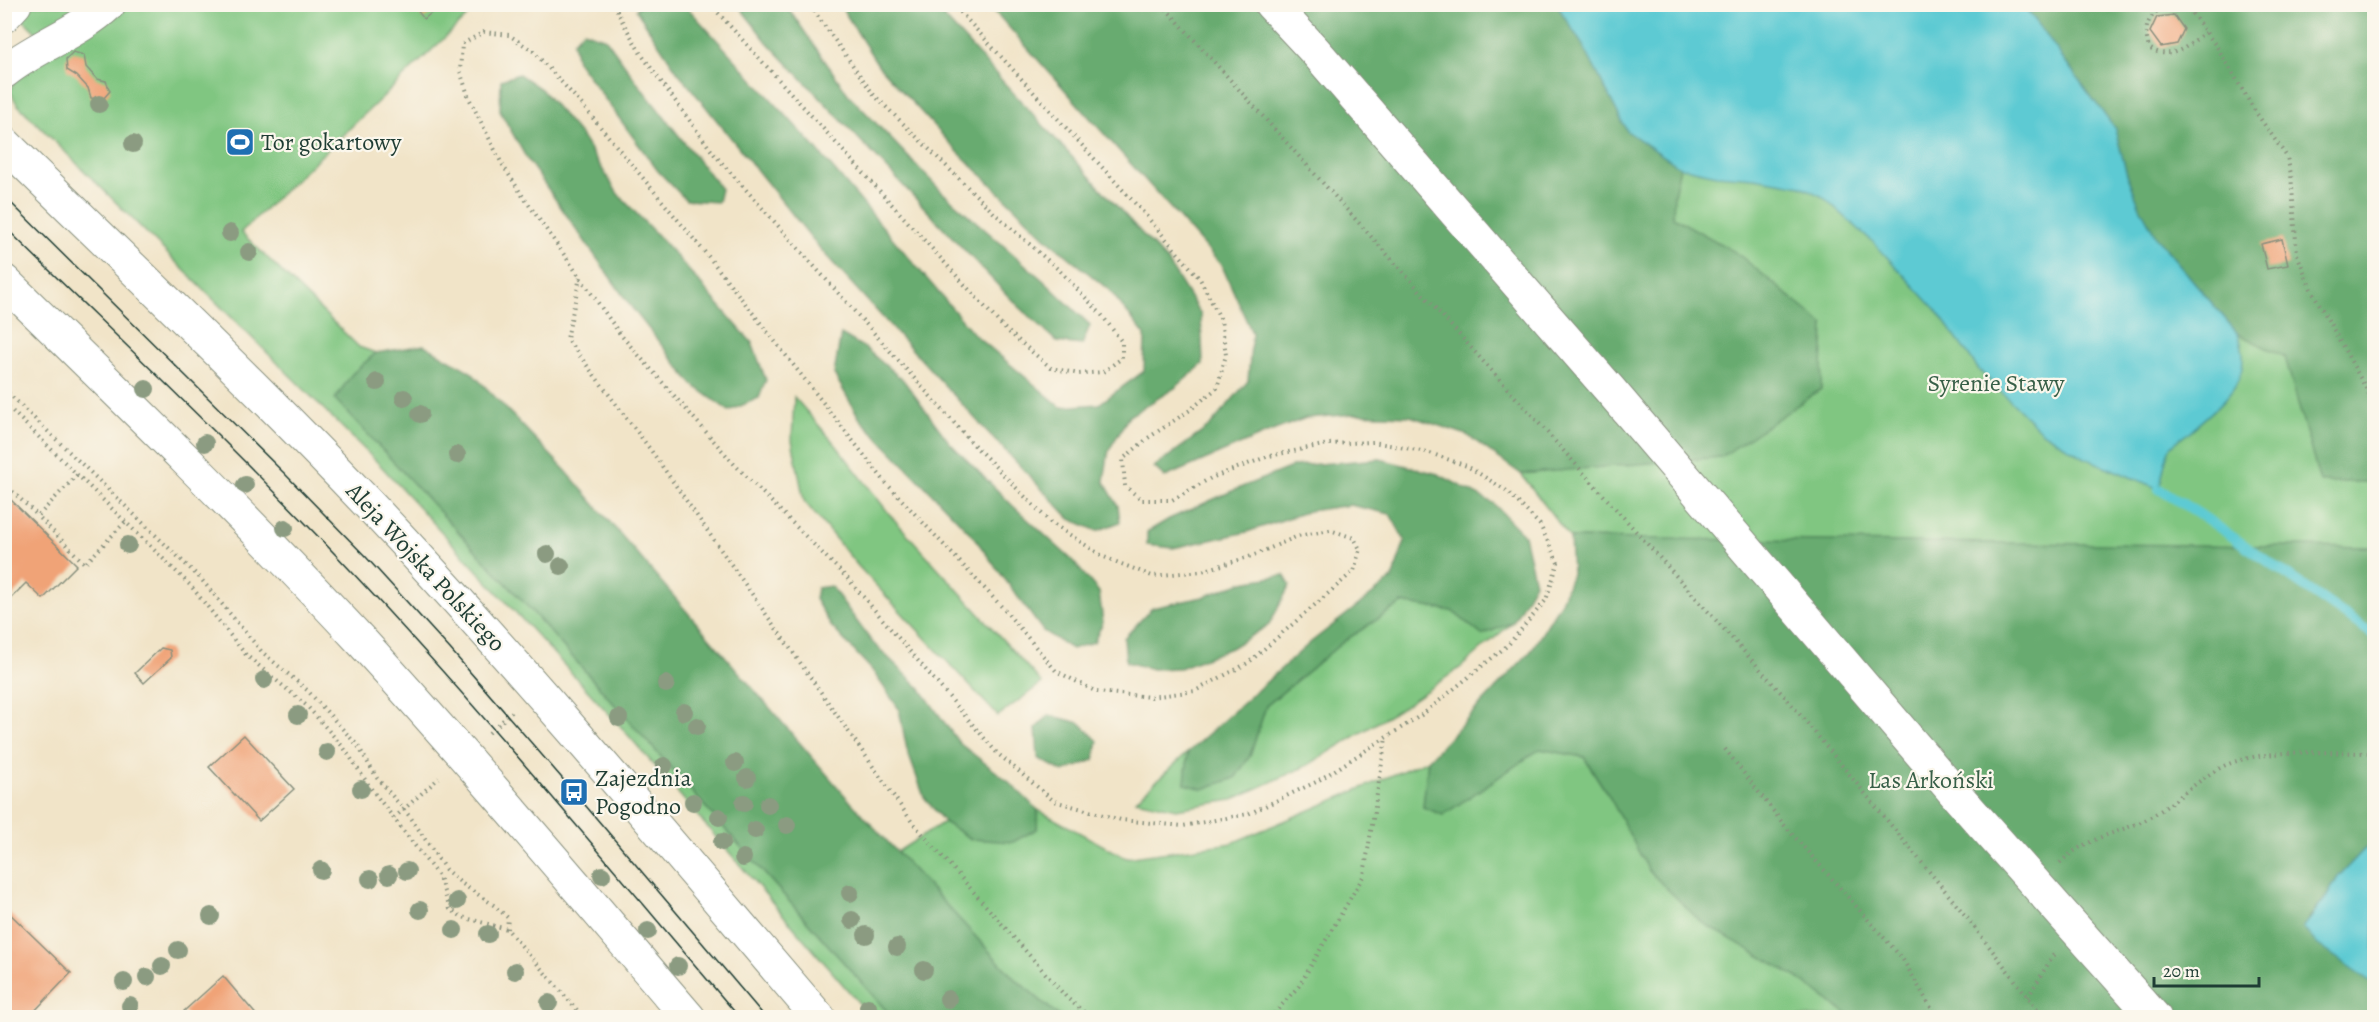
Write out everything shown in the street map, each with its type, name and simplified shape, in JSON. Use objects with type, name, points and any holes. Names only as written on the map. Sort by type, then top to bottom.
[{"type":"main road","points":[[4,16],[15,4]]},
{"type":"main road","points":[[4,72],[109,4]]},
{"type":"main road","points":[[1271,4],[1323,60],[1619,400],[1959,798],[2155,1017]]},
{"type":"main road","name":"Aleja Wojska Polskiego","points":[[4,143],[224,357],[402,540],[537,689],[819,1017]]},
{"type":"main road","points":[[4,281],[227,502],[362,642],[464,755],[689,1017]]},
{"type":"path","points":[[617,4],[617,12],[641,54],[714,154],[974,444],[1050,522],[1104,557],[1152,576],[1202,571],[1252,556],[1298,536],[1330,530],[1354,538],[1360,549],[1354,571],[1248,663],[1195,690],[1151,697],[1097,692],[1056,670],[1002,607],[886,483],[708,256],[578,99],[533,51],[509,35],[484,32],[462,44],[460,71],[469,98],[502,164],[620,334],[735,465],[848,579],[997,753],[1054,801],[1120,820],[1183,826],[1248,814],[1316,782],[1423,714],[1508,645],[1546,600],[1557,564],[1540,525],[1507,490],[1467,466],[1427,452],[1373,442],[1328,444],[1269,456],[1211,478],[1172,500],[1142,500],[1125,486],[1123,459],[1217,388],[1226,355],[1221,320],[1200,279],[1143,212],[953,4]]},
{"type":"path","points":[[710,4],[1004,328],[1051,368],[1079,374],[1103,372],[1122,358],[1122,342],[1101,314],[1060,271],[994,213],[874,95],[809,4]]},
{"type":"path","points":[[1161,4],[1793,706],[1965,915],[2044,1017]]},
{"type":"path","points":[[2166,4],[2153,14],[2147,24],[2146,37],[2149,48],[2158,54],[2171,54],[2188,46],[2205,32]]},
{"type":"path","points":[[2185,4],[2217,46],[2255,111],[2287,157],[2292,174],[2297,254],[2311,289],[2374,403]]},
{"type":"path","points":[[580,277],[567,339],[650,449],[912,822],[1068,998],[1091,1017]]},
{"type":"path","points":[[4,389],[195,572],[262,652],[307,690],[358,746],[384,787],[420,830],[445,869],[508,918],[507,929]]},
{"type":"path","points":[[4,403],[191,586],[246,655],[306,706],[344,748],[372,790],[439,877],[450,909],[462,917],[507,929],[584,1017]]},
{"type":"path","points":[[38,516],[77,475]]},
{"type":"path","points":[[4,493],[9,488],[85,564],[125,522]]},
{"type":"path","points":[[482,739],[518,708]]},
{"type":"path","points":[[1270,1017],[1299,986],[1364,875],[1386,738]]},
{"type":"path","points":[[1725,749],[1785,826],[1902,957],[1937,1017]]},
{"type":"path","points":[[2038,884],[2082,845],[2155,815],[2221,767],[2244,759],[2269,755],[2374,753]]},
{"type":"path","points":[[394,818],[443,774]]},
{"type":"path","points":[[2028,997],[2073,923]]},
{"type":"green space","points":[[8,5],[479,5],[241,232],[359,347],[376,353],[352,374],[336,399],[529,608],[892,1017],[871,1017],[622,728],[381,466],[17,104],[10,91],[14,82],[53,49]]},
{"type":"green space","points":[[639,5],[685,5],[813,145],[974,334],[1061,407],[1099,404],[1144,371],[1145,335],[1110,291],[1047,239],[956,150],[878,65],[840,5],[933,5],[1168,262],[1201,315],[1203,364],[1175,388],[1129,416],[1109,450],[1104,481],[1118,506],[1120,522],[1097,531],[1070,519],[981,425],[822,251],[677,71],[636,10]]},
{"type":"green space","points":[[738,5],[786,5],[848,94],[941,191],[1045,282],[1090,325],[1082,345],[1057,342],[1009,297],[767,42]]},
{"type":"green space","points":[[989,5],[1557,5],[1584,47],[1627,131],[1680,167],[1674,195],[1673,217],[1737,253],[1824,325],[1821,389],[1721,457],[1521,474],[1467,435],[1410,416],[1355,414],[1306,418],[1165,477],[1154,467],[1210,426],[1248,381],[1252,333],[1222,266]]},
{"type":"green space","name":"Syrenie Stawy","points":[[1152,5],[2374,5],[2374,1017],[1629,539],[1570,538],[1521,474],[1567,469]]},
{"type":"green space","points":[[2024,5],[2374,5],[2374,482],[2320,482],[2285,357],[2238,334],[2157,238],[2140,207],[2127,174],[2115,129]]},
{"type":"green space","points":[[583,31],[606,39],[721,189],[718,202],[686,200],[658,171],[577,61],[573,42]]},
{"type":"green space","points":[[519,74],[541,89],[582,137],[618,194],[671,250],[752,343],[766,380],[759,398],[729,411],[693,385],[629,304],[527,159],[500,111],[501,80]]},
{"type":"green space","points":[[841,334],[865,348],[904,381],[949,442],[1012,505],[1071,559],[1099,592],[1103,622],[1094,642],[1072,649],[1043,631],[973,536],[860,419],[834,374]]},
{"type":"green space","points":[[424,345],[471,372],[566,471],[848,799],[1013,977],[1060,1017],[892,1017],[529,608],[335,399],[352,374],[376,353]]},
{"type":"green space","points":[[794,397],[836,445],[891,516],[1042,683],[998,716],[858,566],[804,501],[792,440]]},
{"type":"green space","points":[[1380,459],[1438,474],[1493,503],[1524,535],[1535,583],[1513,622],[1482,635],[1452,611],[1402,603],[1344,641],[1266,706],[1250,756],[1235,778],[1203,789],[1185,784],[1188,752],[1311,642],[1392,579],[1405,541],[1390,514],[1350,505],[1309,511],[1247,532],[1173,548],[1147,545],[1147,532],[1169,519],[1294,466]]},
{"type":"green space","name":"Las Arkoński","points":[[1570,538],[2374,547],[2374,839],[2338,877],[2327,896],[2309,918],[2374,984],[2374,1017],[1851,1017],[1798,978],[1701,922],[1649,871],[1610,798],[1584,757],[1540,749],[1443,815],[1423,807],[1428,760],[1531,651],[1560,604],[1572,574]]},
{"type":"green space","points":[[1284,575],[1290,585],[1269,625],[1231,648],[1180,668],[1152,669],[1126,662],[1124,638],[1152,608],[1203,597],[1243,582]]},
{"type":"green space","points":[[831,586],[872,642],[920,688],[959,743],[1008,781],[1038,810],[1037,829],[1013,842],[971,839],[944,822],[924,797],[907,750],[899,709],[872,670],[831,626],[815,599],[817,588]]},
{"type":"green space","points":[[1402,603],[1452,611],[1482,635],[1513,622],[1460,668],[1398,710],[1308,765],[1232,800],[1176,809],[1136,800],[1188,752],[1185,784],[1250,756],[1266,706],[1344,641]]},
{"type":"green space","points":[[1049,715],[1080,723],[1098,741],[1094,760],[1063,772],[1038,758],[1036,728]]},
{"type":"green space","points":[[1540,749],[1584,757],[1610,798],[1798,978],[1851,1017],[1060,1017],[1013,977],[897,852],[944,822],[971,839],[1037,829],[1038,810],[1126,858],[1232,843],[1428,760],[1423,807],[1443,815]]},
{"type":"water","name":"Syrenie Stawy","points":[[1557,5],[2024,5],[2115,129],[2127,174],[2140,207],[2157,238],[2238,334],[2243,351],[2243,365],[2239,379],[2232,391],[2212,412],[2170,448],[2159,489],[2085,458],[2042,432],[1979,370],[1936,310],[1874,243],[1823,197],[1801,186],[1754,178],[1717,175],[1680,167],[1627,131],[1584,47]]},
{"type":"water","points":[[2374,839],[2374,984],[2317,944],[2303,928],[2338,877]]},
{"type":"building","points":[[412,4],[442,4],[424,19]]},
{"type":"building","points":[[2174,15],[2184,29],[2177,44],[2161,47],[2150,32],[2157,17]]},
{"type":"building","points":[[73,52],[84,55],[86,67],[97,79],[106,81],[110,91],[103,99],[91,98],[88,88],[77,76],[67,70],[66,59]]},
{"type":"building","points":[[2282,239],[2288,265],[2267,269],[2261,244]]},
{"type":"building","points":[[9,498],[77,565],[43,599],[26,583],[4,605],[4,503]]},
{"type":"building","points":[[161,648],[170,650],[171,658],[144,683],[135,673]]},
{"type":"building","points":[[244,735],[294,789],[259,821],[209,767]]},
{"type":"building","points":[[4,908],[71,973],[28,1018],[4,1018]]},
{"type":"building","points":[[223,976],[259,1018],[189,1018],[184,1011]]},
{"type":"waterway","points":[[2159,489],[2201,515],[2374,635]]},
{"type":"tram line","points":[[4,196],[366,557],[450,649],[766,1018]]},
{"type":"tram line","points":[[4,226],[223,440],[351,571],[500,736],[740,1018]]},
{"type":"place","name":"Tor gokartowy","points":[[240,142]]},
{"type":"place","name":"Zajezdnia Pogodno","points":[[574,792]]}]
